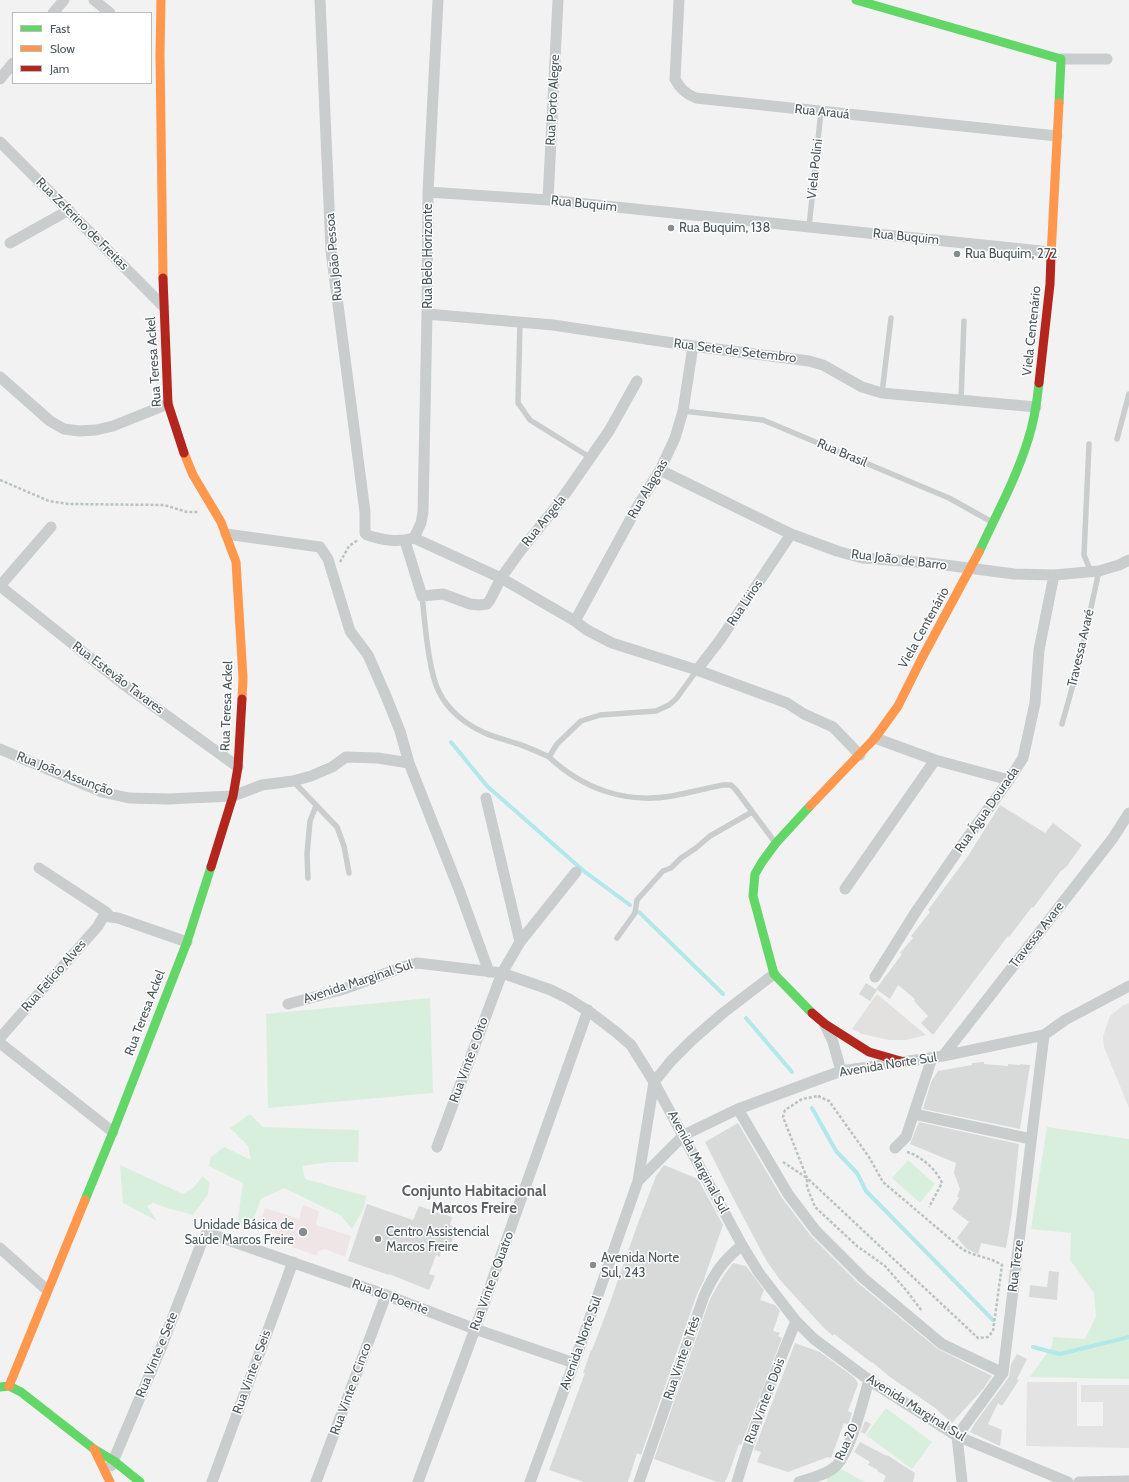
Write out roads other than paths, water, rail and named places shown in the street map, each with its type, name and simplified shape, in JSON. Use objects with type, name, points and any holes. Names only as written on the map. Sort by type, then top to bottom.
[{"type":"street","points":[[54,12],[64,0]]},
{"type":"street","points":[[94,0],[109,12]]},
{"type":"street","name":"Rua Teresa Ackel","points":[[4,1386],[47,1290],[113,1132],[187,942],[223,831],[233,796],[238,767],[243,678],[236,562],[226,534],[193,474],[178,437],[168,404],[163,306],[160,54],[161,0]]},
{"type":"street","name":"Rua João Pessoa","points":[[320,0],[331,251],[365,512],[366,534],[384,540],[409,540]]},
{"type":"street","name":"Rua Belo Horizonte","points":[[409,540],[421,523],[423,512],[428,192],[438,0]]},
{"type":"street","name":"Rua Porto Alegre","points":[[548,200],[558,0]]},
{"type":"street","name":"Rua Arauá","points":[[679,0],[675,79],[679,87],[696,98],[1057,136]]},
{"type":"street","points":[[856,0],[1061,59],[1107,59]]},
{"type":"street","points":[[152,47],[160,54]]},
{"type":"street","points":[[1051,252],[1061,59]]},
{"type":"street","points":[[0,79],[12,64]]},
{"type":"street","name":"Rua Zeferino de Freitas","points":[[0,142],[163,306]]},
{"type":"street","name":"Rua Buquim","points":[[428,192],[548,200],[1051,252]]},
{"type":"street","points":[[10,243],[69,210]]},
{"type":"street","name":"Viela Centenário","points":[[774,974],[753,896],[755,874],[776,843],[860,755],[875,738],[898,706],[922,658],[971,569],[1018,470],[1029,439],[1036,407],[1047,320],[1051,252]]},
{"type":"street","name":"Rua Sete de Setembro","points":[[427,314],[553,326],[809,361],[823,365],[862,387],[882,393],[1036,407]]},
{"type":"street","name":"Rua Alagoas","points":[[575,622],[636,509],[660,470],[674,438],[682,411],[693,346]]},
{"type":"street","points":[[0,376],[50,422],[64,429],[90,430],[113,426],[168,404]]},
{"type":"street","name":"Rua Angela","points":[[422,596],[443,594],[470,604],[483,605],[490,600],[501,578],[521,550],[556,507],[591,458],[609,431],[637,381]]},
{"type":"street","name":"Rua João de Barro","points":[[660,470],[791,534],[837,551],[862,558],[930,563],[1014,574],[1054,575],[1095,571],[1120,566],[1129,560]]},
{"type":"street","points":[[0,586],[51,527]]},
{"type":"street","points":[[226,534],[320,547],[328,559],[350,631],[368,655],[386,696],[400,731],[409,762],[460,892],[489,972]]},
{"type":"street","name":"Rua Lírios","points":[[697,670],[720,640],[791,534]]},
{"type":"street","points":[[409,540],[501,578],[587,630],[612,643],[697,670],[794,706],[804,714],[832,727],[860,755]]},
{"type":"street","points":[[409,540],[422,596]]},
{"type":"street","name":"Rua Água Dourada","points":[[875,976],[917,910],[957,852],[1010,780],[1023,758],[1035,703],[1039,650],[1054,575]]},
{"type":"street","name":"Rua Estevão Tavares","points":[[0,586],[123,684],[238,767]]},
{"type":"street","points":[[875,738],[935,760],[1010,780]]},
{"type":"street","name":"Rua João Assunção","points":[[0,749],[102,792],[129,798],[168,799],[233,796],[262,785],[293,781],[311,776],[332,767],[346,757],[378,758],[409,762]]},
{"type":"street","points":[[845,889],[935,760]]},
{"type":"street","points":[[486,798],[520,942]]},
{"type":"street","name":"Travessa Avare","points":[[938,1057],[1113,838],[1129,813]]},
{"type":"street","points":[[39,868],[106,912],[110,917],[118,918],[187,942]]},
{"type":"street","name":"Rua Vinte e Oito","points":[[437,1147],[502,973],[520,942],[576,872]]},
{"type":"street","name":"Rua Felício Alves","points":[[0,1038],[98,926],[106,912]]},
{"type":"street","name":"Avenida Marginal Sul","points":[[288,1004],[344,989],[417,963],[502,973],[551,990],[588,1010],[631,1045],[684,1135],[742,1245],[759,1273],[796,1321],[814,1339],[869,1380],[957,1436],[1068,1482]]},
{"type":"street","points":[[774,974],[810,1011],[825,1024],[869,1052],[904,1062]]},
{"type":"street","name":"Avenida Norte Sul","points":[[530,1482],[574,1363],[638,1181],[654,1082],[671,1061],[692,1040],[723,1013],[774,974]]},
{"type":"street","name":"Avenida Norte Sul","points":[[638,1181],[684,1135],[738,1109],[841,1071],[938,1057],[1044,1035],[1066,1020],[1129,986]]},
{"type":"street","name":"Rua Vinte e Quatro","points":[[418,1482],[475,1329],[588,1010]]},
{"type":"street","points":[[825,1024],[833,1042],[841,1071]]},
{"type":"street","name":"Rua Treze","points":[[957,1436],[1003,1373],[1044,1035]]},
{"type":"street","points":[[0,1043],[113,1132]]},
{"type":"street","points":[[895,1148],[906,1137],[938,1057]]},
{"type":"street","points":[[738,1109],[788,1194],[816,1231],[863,1278],[942,1344],[1003,1373]]},
{"type":"street","points":[[914,1114],[1031,1139]]},
{"type":"street","name":"Rua do Poente","points":[[206,1234],[210,1233],[293,1262],[475,1329],[574,1363]]},
{"type":"street","name":"Rua Vinte e Sete","points":[[108,1479],[114,1460],[206,1234]]},
{"type":"street","name":"Rua Vinte e Três","points":[[639,1482],[704,1296],[720,1266],[742,1245]]},
{"type":"street","points":[[0,1248],[47,1290]]},
{"type":"street","name":"Rua Vinte e Seis","points":[[212,1482],[293,1262]]},
{"type":"street","name":"Rua Vinte e Cinco","points":[[316,1482],[386,1295]]},
{"type":"street","name":"Rua Vinte e Dois","points":[[737,1482],[746,1449],[766,1393],[796,1321]]},
{"type":"street","name":"Rua 20","points":[[799,1482],[821,1475],[836,1467],[844,1456],[869,1380]]},
{"type":"street","points":[[4,1386],[22,1392],[94,1449],[114,1460],[140,1482]]},
{"type":"street","points":[[957,1436],[962,1482]]},
{"type":"street","points":[[94,1449],[108,1479]]},
{"type":"street","points":[[1078,1482],[1129,1481]]},
{"type":"lane","name":"Viela Polini","points":[[809,227],[821,112]]},
{"type":"lane","points":[[882,393],[891,318]]},
{"type":"lane","points":[[961,400],[964,321]]},
{"type":"lane","points":[[520,322],[518,403],[530,420],[591,458]]},
{"type":"lane","points":[[1117,439],[1129,394]]},
{"type":"lane","name":"Rua Brasil","points":[[682,411],[763,420],[949,498],[992,522]]},
{"type":"lane","points":[[1089,444],[1084,555],[1095,571]]},
{"type":"lane","name":"Travessa Avaré","points":[[1062,724],[1078,667],[1095,571]]},
{"type":"lane","points":[[422,596],[432,669],[438,692],[449,707],[465,722],[482,732],[516,743],[549,757],[576,778],[601,790],[628,797],[649,798],[672,796],[723,785],[730,785],[736,790],[776,843]]},
{"type":"lane","points":[[549,757],[557,744],[582,721],[600,715],[656,711],[669,705],[676,699],[697,670]]},
{"type":"lane","points":[[293,781],[337,827],[341,835],[349,873]]},
{"type":"lane","points":[[308,878],[307,854],[310,821],[316,806]]},
{"type":"lane","points":[[617,938],[635,913],[637,900],[663,871],[671,868],[681,858],[710,836],[752,812]]},
{"type":"waterway","points":[[451,742],[487,786],[585,872],[630,905]]},
{"type":"waterway","points":[[639,912],[723,994]]},
{"type":"waterway","points":[[746,1018],[792,1072]]},
{"type":"waterway","points":[[812,1108],[836,1151],[857,1173],[866,1191],[993,1320]]},
{"type":"waterway","points":[[1033,1347],[1060,1354],[1129,1337]]},
{"type":"place","name":"Rua Buquim, 138","points":[[671,228]]},
{"type":"place","name":"Rua Buquim, 272","points":[[957,254]]},
{"type":"place","name":"Unidade Básica de Saúde Marcos Freire","points":[[303,1232]]},
{"type":"place","name":"Centro Assistencial Marcos Freire","points":[[378,1239]]},
{"type":"place","name":"Avenida Norte Sul, 243","points":[[593,1265]]},
{"type":"district","name":"Conjunto Habitacional Marcos Freire","points":[[474,1200]]}]
